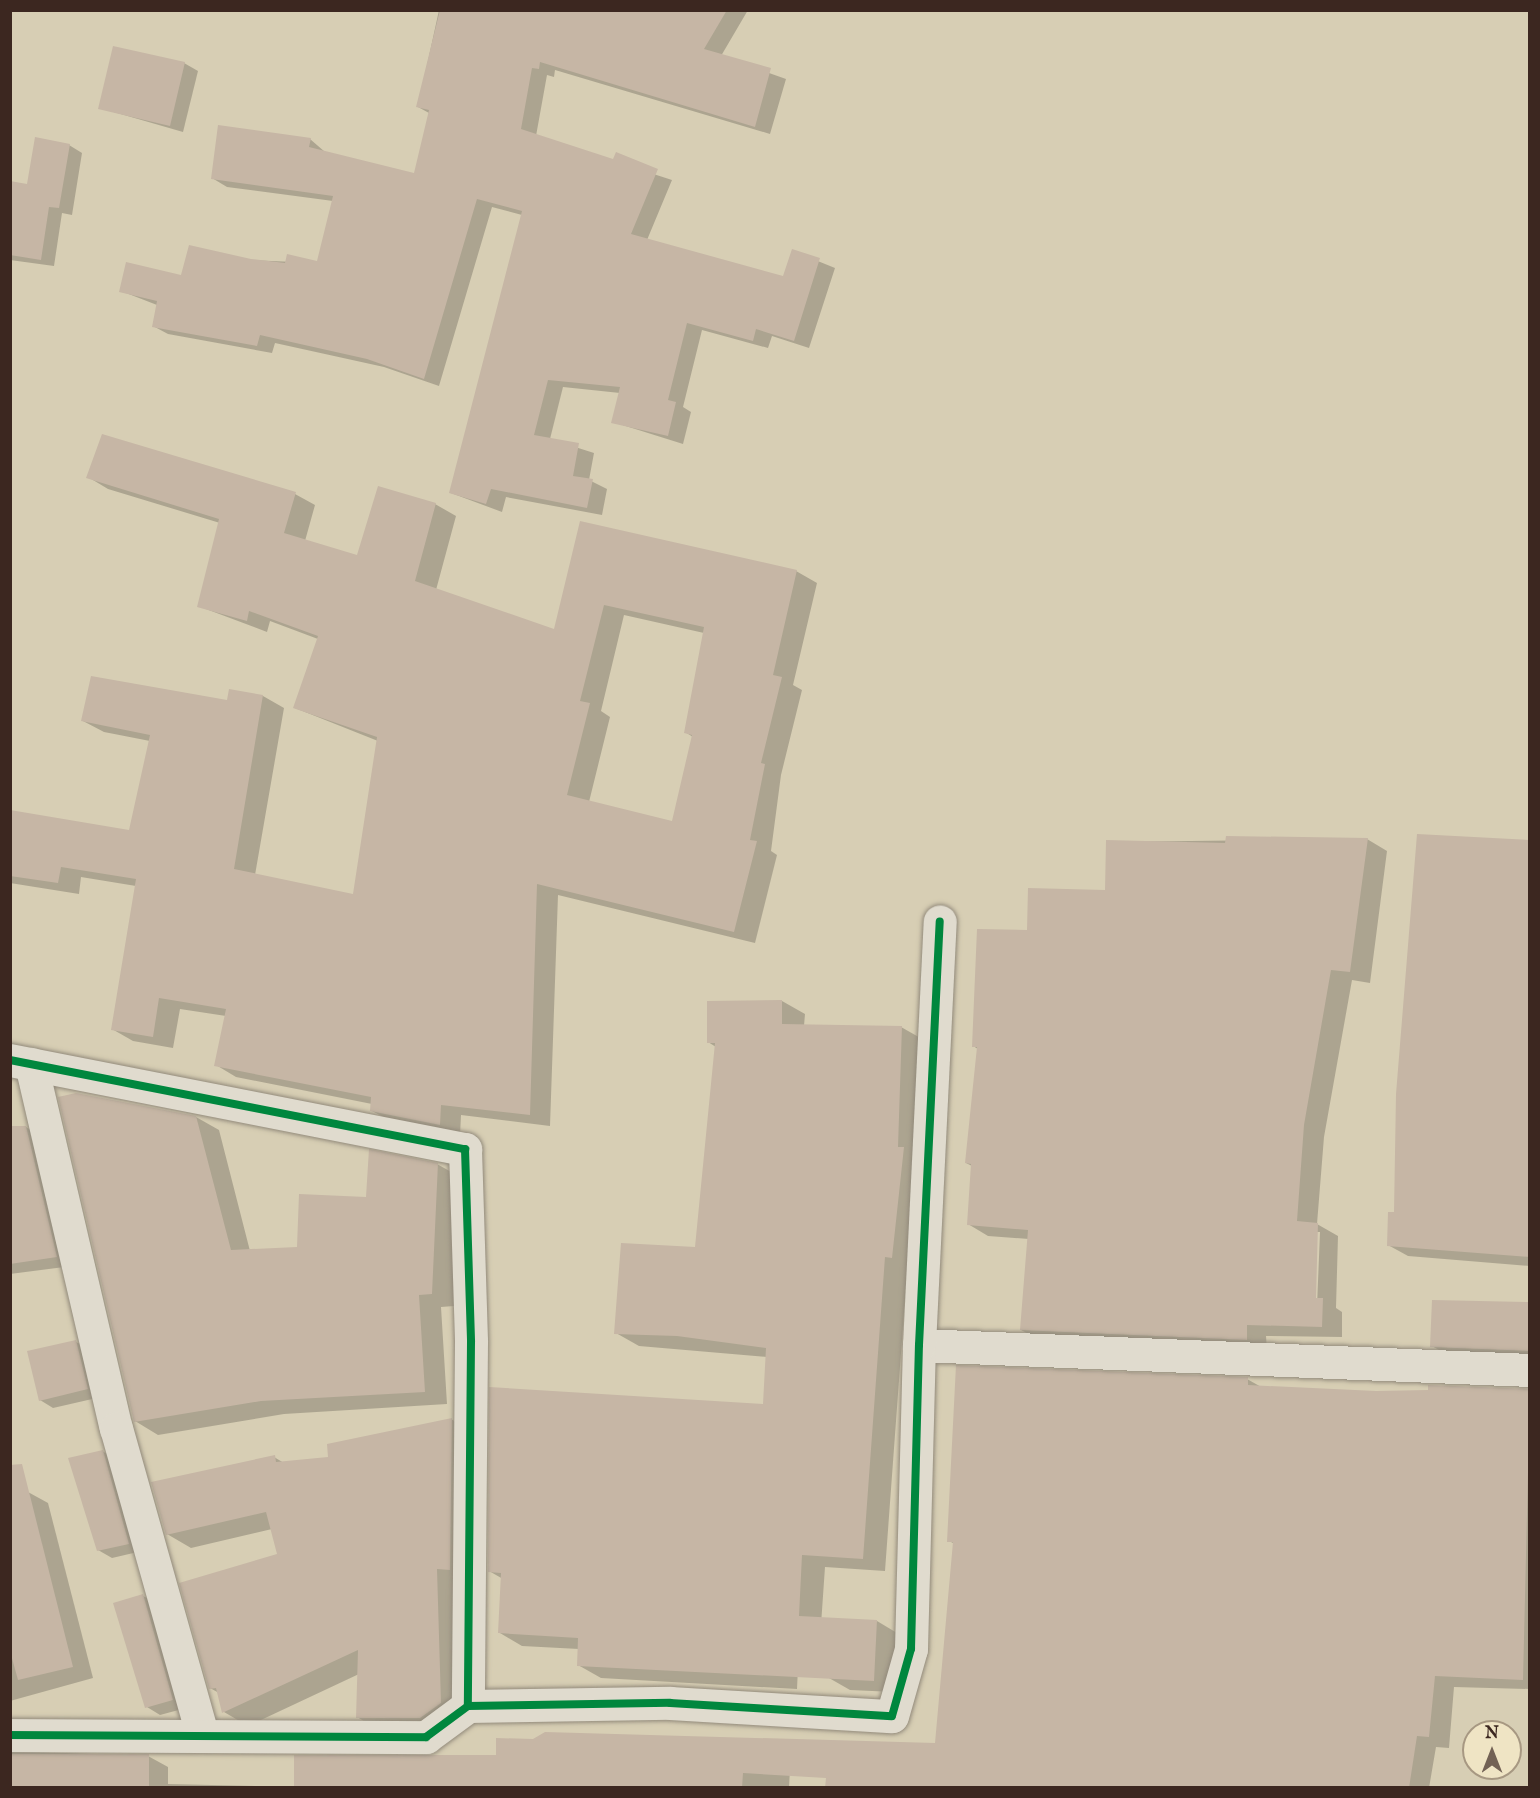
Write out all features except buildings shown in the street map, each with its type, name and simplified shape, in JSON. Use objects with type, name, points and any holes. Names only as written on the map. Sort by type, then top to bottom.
[{"type":"street","points":[[10,1735],[202,1733],[426,1737],[468,1706],[670,1703],[892,1716],[911,1649],[919,1345],[940,922]]},
{"type":"street","points":[[202,1733],[116,1428],[21,1062],[465,1149],[471,1342],[468,1706]]},
{"type":"street","points":[[919,1345],[1530,1370]]},
{"type":"cycle path","points":[[10,1735],[426,1737],[468,1706],[670,1703],[892,1716],[911,1649],[919,1345],[940,922]]},
{"type":"cycle path","points":[[10,1060],[465,1149],[471,1342],[468,1706]]}]
